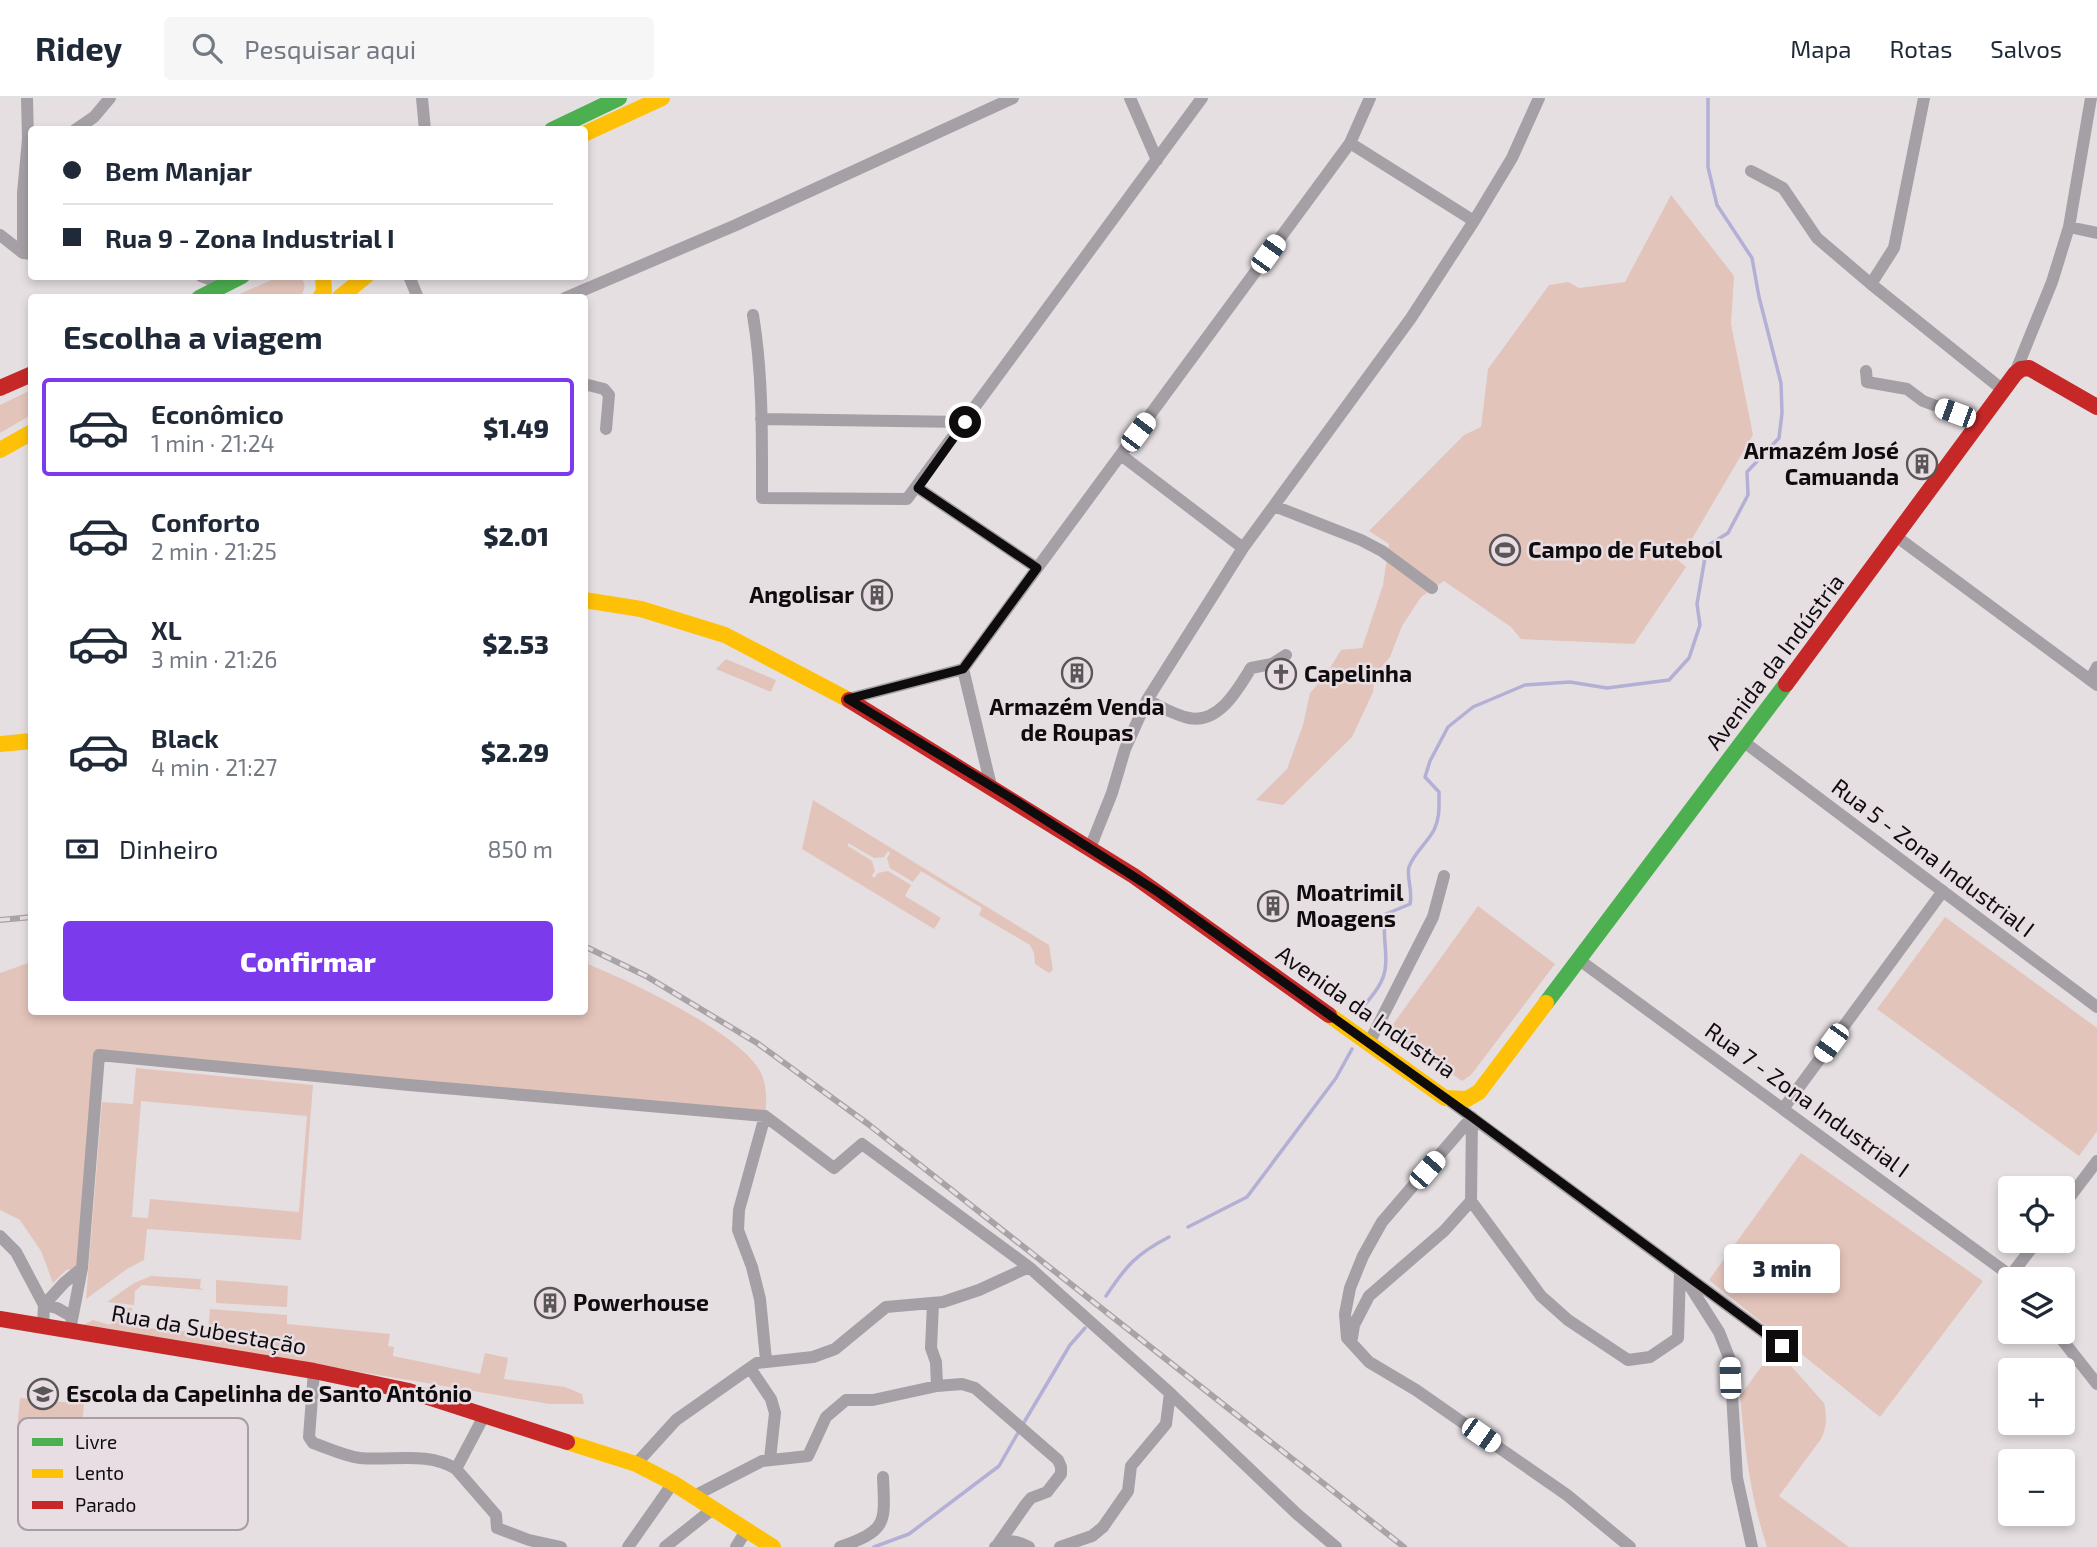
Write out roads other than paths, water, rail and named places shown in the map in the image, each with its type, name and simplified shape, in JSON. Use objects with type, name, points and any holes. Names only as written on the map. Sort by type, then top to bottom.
[{"type":"street","points":[[27,98],[28,129]]},
{"type":"street","points":[[81,126],[94,117],[110,98]]},
{"type":"street","points":[[422,98],[425,126]]},
{"type":"street","points":[[560,126],[619,98]]},
{"type":"street","points":[[588,132],[663,98]]},
{"type":"street","points":[[574,294],[736,225],[1013,98]]},
{"type":"street","points":[[1130,98],[1157,160]]},
{"type":"street","points":[[753,315],[761,419],[762,498],[907,499],[918,488],[1202,98]]},
{"type":"street","points":[[848,699],[963,669],[1350,143],[1370,98]]},
{"type":"street","points":[[1090,848],[1112,793],[1125,749],[1147,700],[1243,548],[1411,318],[1512,158],[1539,98]]},
{"type":"street","points":[[1871,284],[1895,247],[1924,98]]},
{"type":"street","points":[[2015,374],[2052,282],[2069,228],[2091,98]]},
{"type":"street","points":[[1350,143],[1474,221]]},
{"type":"street","points":[[27,254],[23,193],[28,166]]},
{"type":"street","points":[[1751,171],[1783,188],[1817,238],[2003,390]]},
{"type":"street","points":[[2069,228],[2097,233]]},
{"type":"street","points":[[3,239],[27,254]]},
{"type":"street","points":[[212,280],[226,285]]},
{"type":"street","points":[[207,294],[235,280]]},
{"type":"street","points":[[344,294],[361,280]]},
{"type":"street","points":[[2015,374],[2021,369],[2029,368],[2097,407]]},
{"type":"street","points":[[1866,371],[1867,382],[1906,389],[1923,401],[1979,422]]},
{"type":"street","name":"Avenida da Indústria","points":[[588,601],[641,609],[725,635],[848,699],[1158,892],[1445,1098],[1464,1100],[1479,1092],[1744,742],[2015,374]]},
{"type":"street","points":[[0,388],[28,376]]},
{"type":"street","points":[[588,385],[604,389],[609,396],[606,429]]},
{"type":"street","points":[[761,419],[965,422]]},
{"type":"street","points":[[0,450],[28,434]]},
{"type":"street","points":[[1121,455],[1243,548]]},
{"type":"street","points":[[918,488],[1037,568]]},
{"type":"street","points":[[1274,506],[1382,551],[1432,588]]},
{"type":"street","points":[[1897,537],[2094,682],[2097,667]]},
{"type":"street","points":[[1147,700],[1191,719],[1213,714],[1235,695],[1251,668],[1272,664],[1286,655]]},
{"type":"street","points":[[963,669],[991,786]]},
{"type":"street","points":[[0,744],[28,741]]},
{"type":"street","name":"Rua 5 - Zona Industrial I","points":[[1744,742],[2097,1007]]},
{"type":"street","points":[[1369,1043],[1433,917],[1444,876]]},
{"type":"street","points":[[1783,1108],[1943,891]]},
{"type":"street","name":"Rua 7 - Zona Industrial I","points":[[1578,959],[1999,1267]]},
{"type":"street","points":[[71,1323],[82,1268],[99,1055],[765,1116],[834,1168],[862,1144],[1029,1268],[1170,1393],[1297,1514],[1336,1547]]},
{"type":"street","points":[[1445,1098],[1782,1346]]},
{"type":"street","points":[[765,1116],[738,1210],[738,1230],[760,1299],[766,1360]]},
{"type":"street","points":[[1472,1117],[1471,1201],[1541,1296],[1568,1320],[1628,1360],[1650,1357],[1678,1338],[1680,1271]]},
{"type":"street","points":[[1472,1117],[1382,1222],[1363,1256],[1350,1288],[1345,1314],[1347,1338],[1369,1362],[1416,1390],[1567,1495],[1630,1547]]},
{"type":"street","points":[[2075,1190],[2097,1161]]},
{"type":"street","points":[[1352,1345],[1354,1325],[1369,1296],[1444,1231],[1471,1201]]},
{"type":"street","points":[[0,1236],[16,1252],[44,1306],[43,1326]]},
{"type":"street","points":[[44,1306],[64,1283],[82,1268]]},
{"type":"street","points":[[636,1464],[676,1420],[717,1389],[766,1360],[813,1357],[835,1349],[886,1307],[933,1304],[978,1290],[1029,1268]]},
{"type":"street","points":[[1680,1271],[1719,1332],[1730,1360],[1737,1478],[1752,1547]]},
{"type":"street","points":[[933,1304],[932,1348],[936,1362],[936,1386]]},
{"type":"street","points":[[44,1306],[57,1308],[71,1323]]},
{"type":"street","name":"Rua da Subestação","points":[[0,1319],[43,1326],[71,1323],[409,1391],[636,1464],[715,1508],[773,1547]]},
{"type":"street","points":[[2065,1344],[2097,1384]]},
{"type":"street","points":[[750,1368],[774,1405],[770,1459]]},
{"type":"street","points":[[314,1371],[308,1423],[309,1437],[313,1443],[358,1458],[425,1459],[444,1462],[456,1469],[496,1515],[497,1528],[527,1544],[561,1547]]},
{"type":"street","points":[[694,1496],[770,1459],[808,1456],[826,1417],[846,1400],[873,1399],[936,1386],[962,1384],[975,1388],[1058,1460],[1062,1467],[1062,1474],[1047,1492],[1031,1498],[997,1545]]},
{"type":"street","points":[[1059,1547],[1092,1536],[1103,1527],[1128,1491],[1131,1466],[1166,1424],[1170,1393]]},
{"type":"street","points":[[456,1469],[484,1416]]},
{"type":"street","points":[[840,1547],[875,1531],[881,1524],[885,1515],[883,1477]]},
{"type":"street","points":[[628,1547],[673,1483]]},
{"type":"street","points":[[664,1547],[715,1508]]},
{"type":"street","points":[[736,1547],[747,1529]]},
{"type":"street","points":[[997,1545],[1017,1541],[1029,1547]]},
{"type":"waterway","points":[[1361,1009],[1377,989],[1384,974],[1386,914],[1410,904],[1409,867],[1436,825],[1439,792],[1425,777],[1430,761],[1448,727],[1473,707],[1525,685],[1570,682],[1607,688],[1669,680],[1689,658],[1700,625],[1697,604],[1707,546],[1728,533],[1748,495],[1747,472],[1779,438],[1781,383],[1752,258],[1717,205],[1708,167],[1708,98]]},
{"type":"waterway","points":[[1188,1227],[1247,1197],[1336,1078],[1352,1049]]},
{"type":"waterway","points":[[1106,1296],[1133,1262],[1148,1249],[1169,1237]]},
{"type":"waterway","points":[[1023,1424],[1070,1345],[1085,1328]]},
{"type":"waterway","points":[[874,1547],[909,1534],[999,1466],[1019,1431]]},
{"type":"railway","points":[[0,920],[28,917]]},
{"type":"railway","points":[[588,948],[646,976],[757,1043],[868,1124],[1404,1547]]},
{"type":"place","name":"Armazém José Camuanda","points":[[1922,464]]},
{"type":"place","name":"Campo de Futebol","points":[[1505,550]]},
{"type":"place","name":"Angolisar","points":[[877,595]]},
{"type":"place","name":"Armazém Venda de Roupas","points":[[1077,673]]},
{"type":"place","name":"Capelinha","points":[[1281,674]]},
{"type":"place","name":"Moatrimil Moagens","points":[[1273,906]]},
{"type":"place","name":"Powerhouse","points":[[550,1303]]},
{"type":"place","name":"Escola da Capelinha de Santo António","points":[[43,1394]]}]
